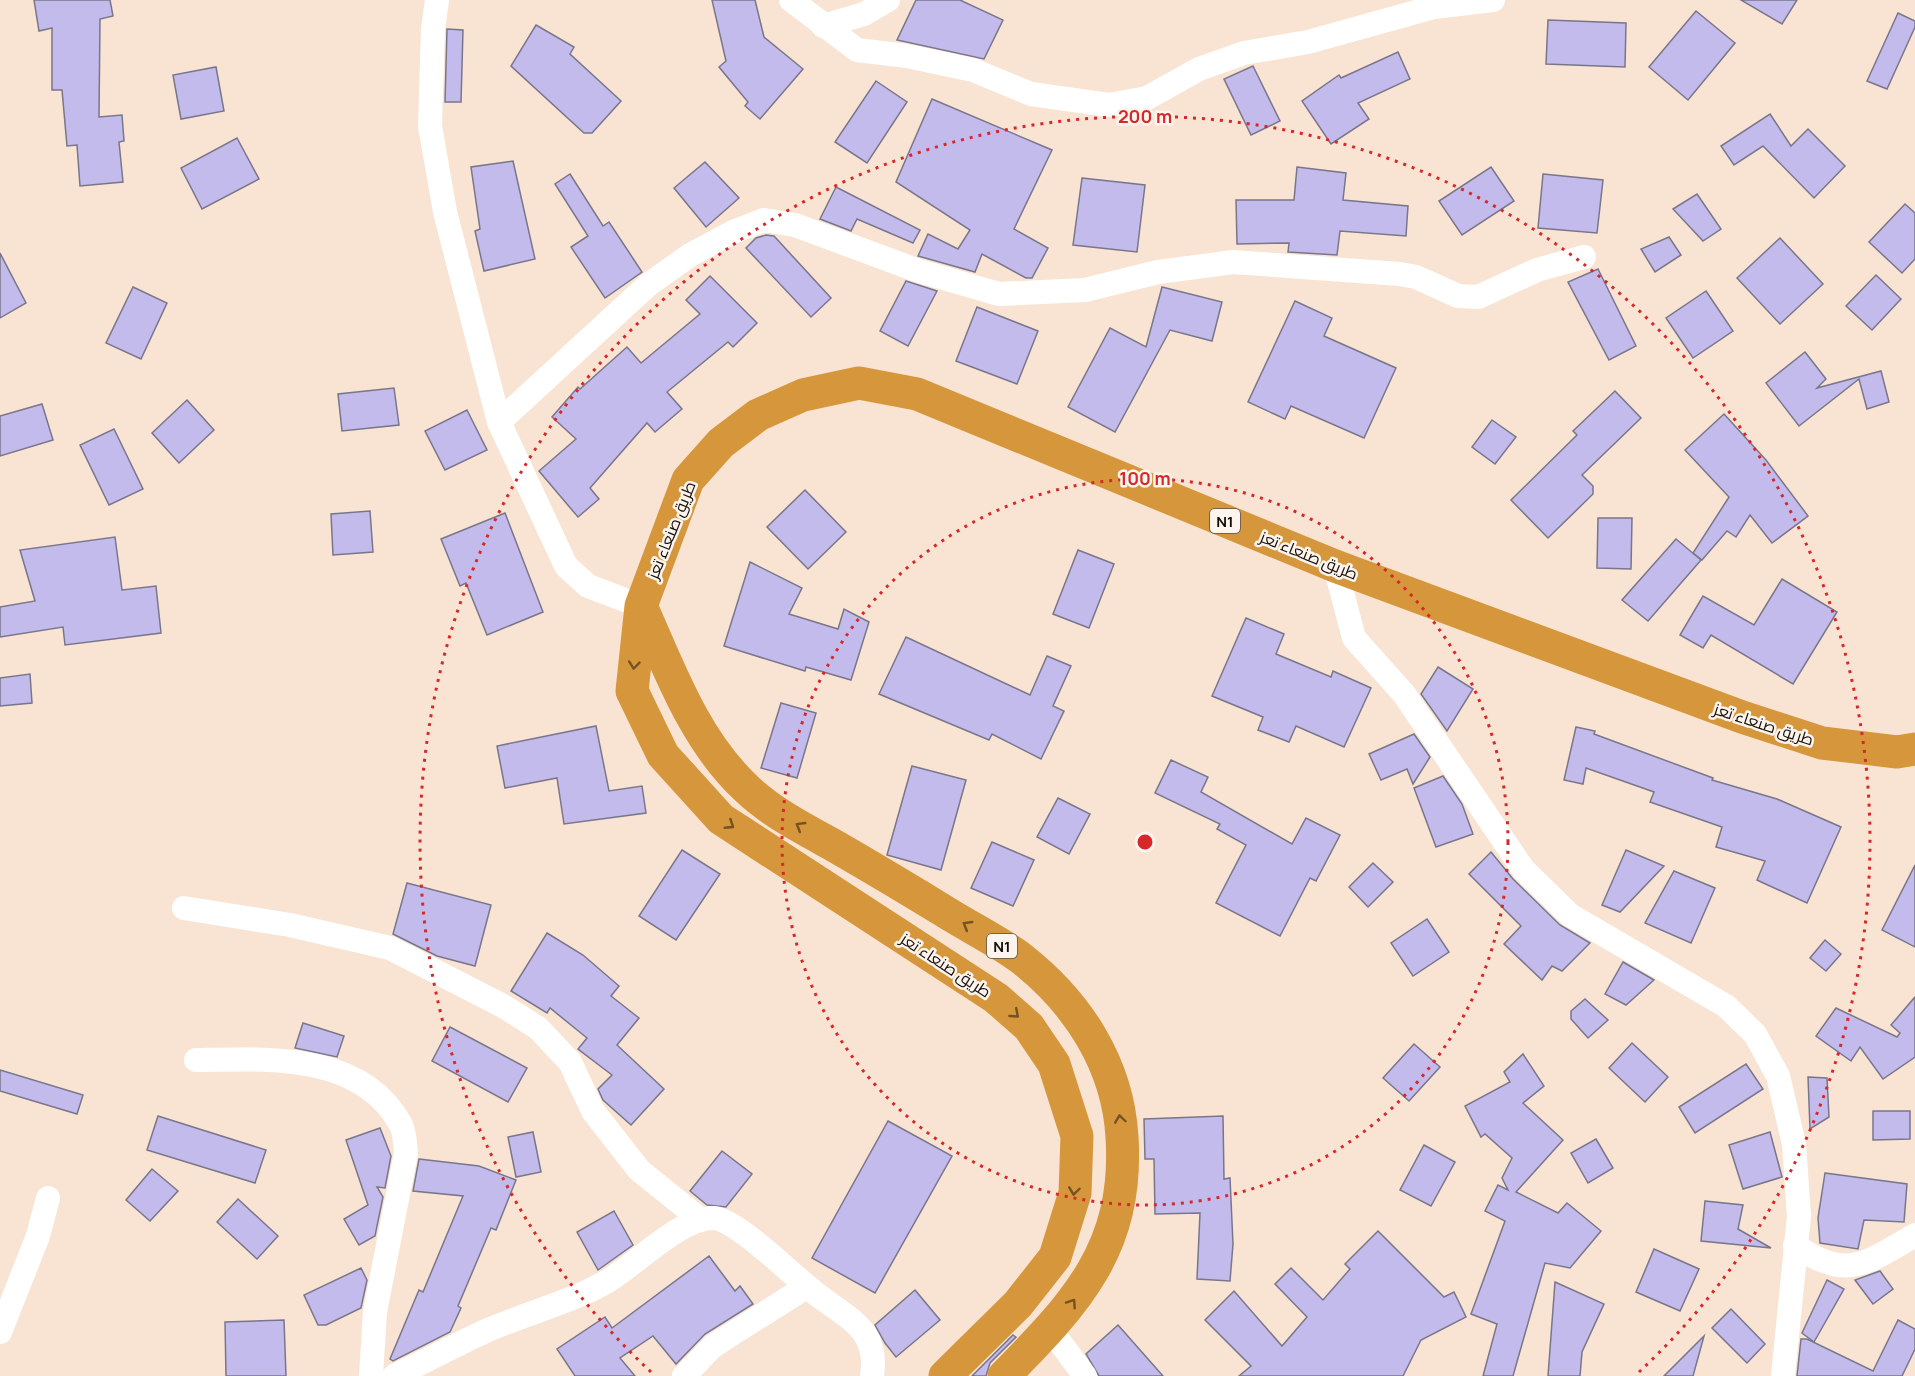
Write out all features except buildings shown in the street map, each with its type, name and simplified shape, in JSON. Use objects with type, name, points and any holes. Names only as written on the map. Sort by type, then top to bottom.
[{"type":"highway","name":"طريق صنعاء تعز","points":[[945,1376],[1018,1304],[1055,1257],[1075,1193],[1077,1136],[1054,1064],[1029,1027],[996,998],[721,819],[663,755],[632,691],[641,606],[688,480],[721,443],[758,415],[803,394],[859,383],[917,394],[1335,567],[1742,717],[1822,743],[1897,752],[1915,749]]},
{"type":"highway","name":"N1","points":[[641,606],[704,738],[747,790],[795,823],[1022,958],[1067,1000],[1091,1033],[1113,1083],[1121,1119],[1124,1162],[1112,1230],[1098,1263],[1068,1310],[1004,1376]]},
{"type":"street","points":[[436,0],[430,126],[445,212],[499,422],[566,566],[588,586],[641,606]]},
{"type":"street","points":[[791,0],[857,50],[907,56],[973,70],[1031,94],[1109,105],[1147,98],[1199,69],[1244,52],[1308,42],[1434,7],[1492,0]]},
{"type":"street","points":[[823,26],[864,14],[888,0]]},
{"type":"street","points":[[499,422],[648,285],[690,255],[733,232],[764,220],[795,225],[919,272],[999,294],[1085,290],[1158,272],[1233,262],[1400,274],[1416,277],[1458,296],[1478,297],[1537,270],[1584,257]]},
{"type":"street","points":[[1335,567],[1354,638],[1404,694],[1523,869],[1570,915],[1726,1006],[1755,1034],[1779,1076],[1794,1144],[1799,1216],[1783,1376]]},
{"type":"street","points":[[184,909],[290,925],[390,948],[503,1006],[538,1028],[570,1062],[593,1111],[639,1170],[701,1220]]},
{"type":"street","points":[[196,1060],[276,1059],[334,1070],[361,1082],[385,1103],[402,1127],[406,1153],[375,1312],[371,1376]]},
{"type":"street","points":[[0,1332],[38,1236],[48,1198]]},
{"type":"street","points":[[394,1376],[489,1330],[551,1307],[606,1282],[684,1228],[701,1220],[716,1218],[739,1229],[806,1287],[857,1325],[870,1341],[875,1357],[872,1376]]},
{"type":"street","points":[[1795,1245],[1816,1260],[1850,1267],[1882,1254],[1915,1235]]},
{"type":"street","points":[[684,1376],[713,1346],[806,1287]]},
{"type":"street","points":[[1050,1329],[1085,1376]]}]
